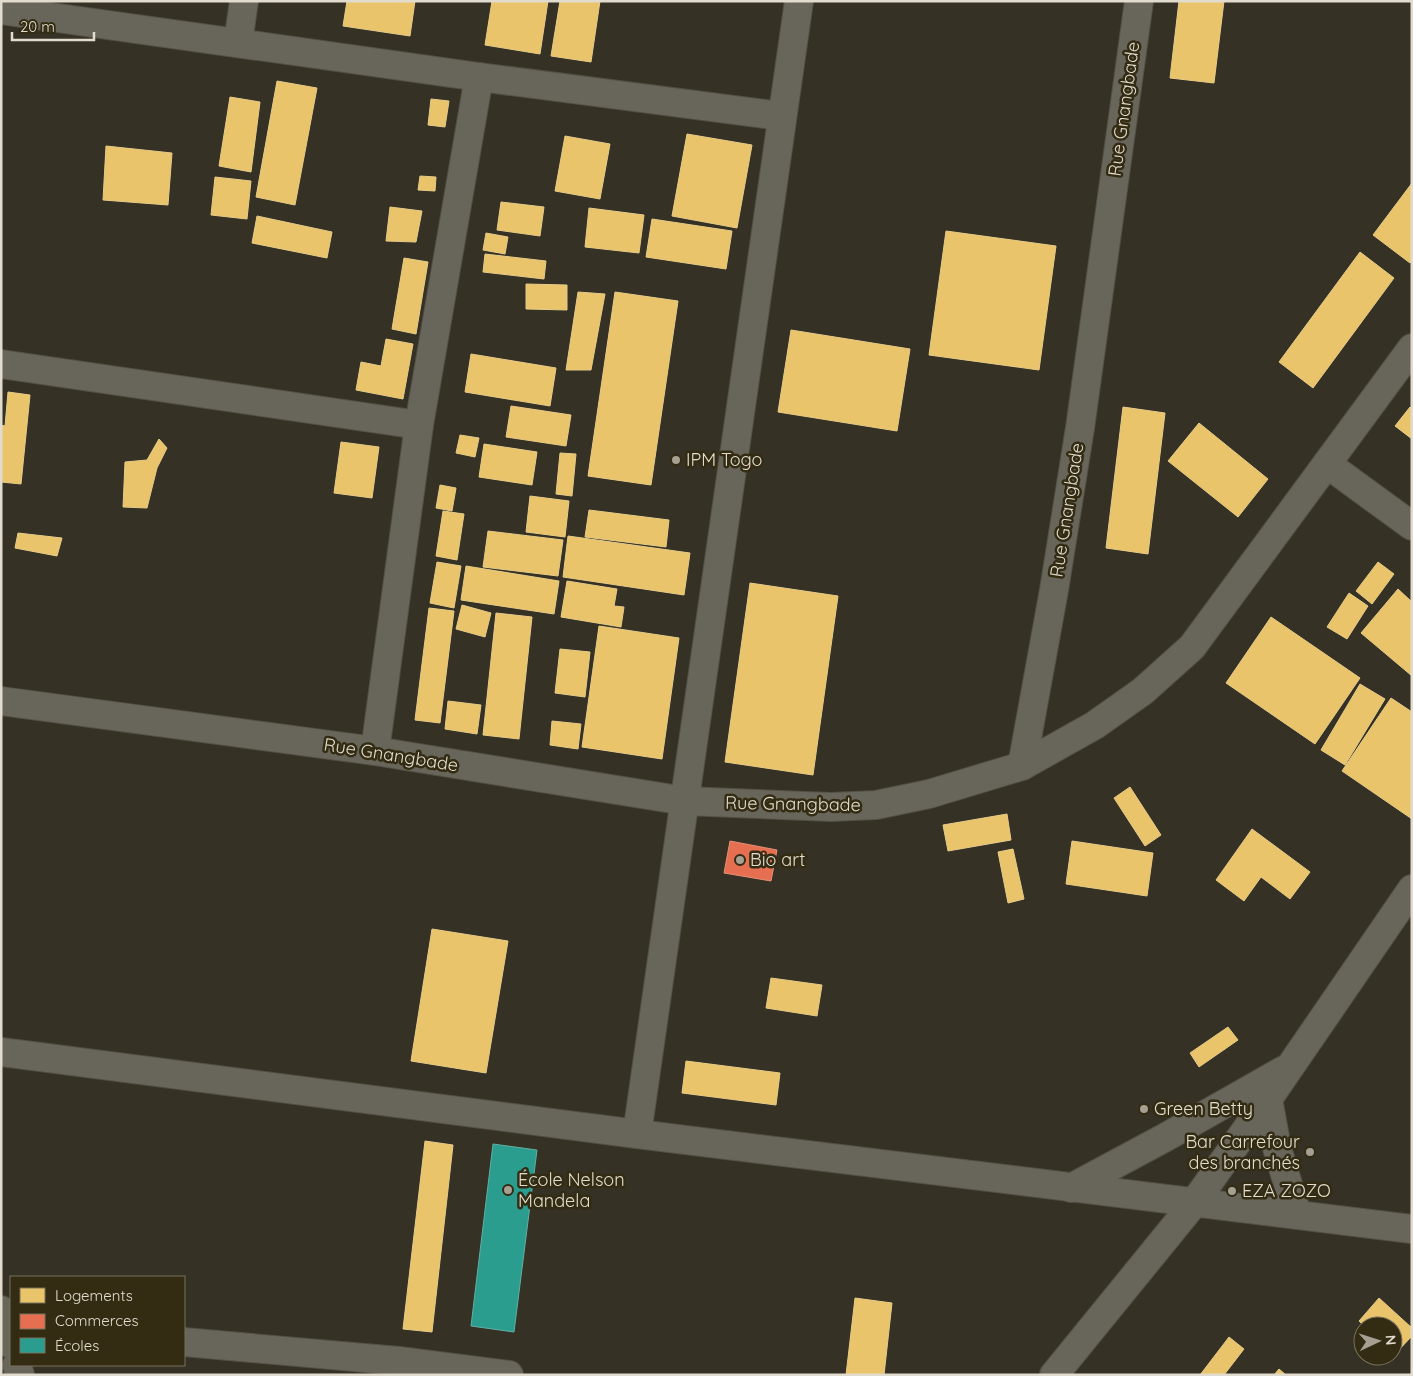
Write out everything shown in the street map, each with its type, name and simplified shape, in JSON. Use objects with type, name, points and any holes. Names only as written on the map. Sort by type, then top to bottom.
[{"type":"street","points":[[238,43],[244,1]]},
{"type":"street","points":[[637,1134],[799,1]]},
{"type":"street","name":"Rue Gnangbade","points":[[1,701],[375,751],[685,801],[831,808],[876,805],[929,794],[1022,766],[1054,590],[1080,428],[1140,1]]},
{"type":"street","points":[[1,10],[782,116]]},
{"type":"street","points":[[375,751],[419,425],[479,76]]},
{"type":"street","points":[[1022,766],[1095,725],[1142,691],[1192,647],[1412,348]]},
{"type":"street","points":[[1,364],[419,425]]},
{"type":"street","points":[[1328,464],[1412,526]]},
{"type":"street","points":[[1054,1375],[1194,1203],[1412,889]]},
{"type":"street","points":[[1,1052],[637,1134],[1412,1229]]},
{"type":"street","points":[[1072,1188],[1290,1066]]},
{"type":"street","points":[[1268,1099],[1277,1148],[1298,1214]]},
{"type":"street","points":[[185,1342],[400,1368],[509,1375]]},
{"type":"building: Logements","points":[[347,1],[415,1],[410,36],[343,26]]},
{"type":"building: Logements","points":[[492,1],[548,1],[540,54],[485,45]]},
{"type":"building: Logements","points":[[560,1],[600,1],[591,62],[551,56]]},
{"type":"building: Logements","points":[[1179,1],[1224,1],[1214,83],[1170,78]]},
{"type":"building: Logements","points":[[277,81],[317,88],[295,205],[256,197]]},
{"type":"building: Logements","points":[[230,97],[260,102],[251,172],[219,166]]},
{"type":"building: Logements","points":[[431,99],[449,101],[445,127],[428,125]]},
{"type":"building: Logements","points":[[687,134],[752,145],[737,228],[672,216]]},
{"type":"building: Logements","points":[[565,136],[610,144],[600,199],[555,191]]},
{"type":"building: Logements","points":[[106,146],[172,153],[168,205],[103,200]]},
{"type":"building: Logements","points":[[420,176],[436,177],[435,191],[418,190]]},
{"type":"building: Logements","points":[[215,177],[251,181],[247,219],[211,215]]},
{"type":"building: Logements","points":[[1412,183],[1412,261],[1410,263],[1373,235]]},
{"type":"building: Logements","points":[[501,202],[544,207],[540,236],[497,230]]},
{"type":"building: Logements","points":[[390,207],[422,211],[416,242],[386,241]]},
{"type":"building: Logements","points":[[589,208],[644,215],[639,253],[585,247]]},
{"type":"building: Logements","points":[[257,216],[332,232],[327,258],[252,243]]},
{"type":"building: Logements","points":[[652,219],[732,231],[726,269],[646,257]]},
{"type":"building: Logements","points":[[946,231],[1056,246],[1039,370],[929,355]]},
{"type":"building: Logements","points":[[486,233],[508,237],[505,254],[483,250]]},
{"type":"building: Logements","points":[[1360,252],[1394,278],[1313,388],[1279,362]]},
{"type":"building: Logements","points":[[485,254],[546,261],[544,279],[483,272]]},
{"type":"building: Logements","points":[[404,258],[428,262],[416,334],[392,329]]},
{"type":"building: Logements","points":[[526,284],[567,285],[567,310],[526,309]]},
{"type":"building: Logements","points":[[578,292],[605,294],[591,370],[566,370]]},
{"type":"building: Logements","points":[[615,292],[678,301],[651,485],[588,476]]},
{"type":"building: Logements","points":[[791,330],[910,349],[897,431],[778,412]]},
{"type":"building: Logements","points":[[386,339],[413,344],[403,399],[356,390],[361,362],[381,366]]},
{"type":"building: Logements","points":[[471,354],[556,368],[550,406],[465,392]]},
{"type":"building: Logements","points":[[8,392],[30,395],[21,484],[1,482],[1,425],[5,426]]},
{"type":"building: Logements","points":[[511,406],[571,415],[566,446],[506,437]]},
{"type":"building: Logements","points":[[1123,407],[1165,413],[1148,554],[1106,548]]},
{"type":"building: Logements","points":[[1410,407],[1412,408],[1412,439],[1395,426]]},
{"type":"building: Logements","points":[[1199,423],[1268,479],[1238,517],[1168,461]]},
{"type":"building: Logements","points":[[460,435],[479,438],[475,457],[456,453]]},
{"type":"building: Logements","points":[[159,439],[167,448],[157,468],[147,508],[123,507],[125,462],[147,460]]},
{"type":"building: Logements","points":[[341,442],[379,447],[372,498],[334,493]]},
{"type":"building: Logements","points":[[484,444],[537,452],[532,485],[479,477]]},
{"type":"building: Logements","points":[[560,453],[576,454],[572,496],[556,494]]},
{"type":"building: Logements","points":[[440,485],[456,488],[452,511],[436,508]]},
{"type":"building: Logements","points":[[530,496],[569,501],[565,537],[526,532]]},
{"type":"building: Logements","points":[[589,510],[669,520],[666,547],[585,537]]},
{"type":"building: Logements","points":[[443,511],[464,514],[457,560],[436,556]]},
{"type":"building: Logements","points":[[488,531],[563,540],[558,576],[483,567]]},
{"type":"building: Logements","points":[[18,533],[62,538],[57,556],[15,548]]},
{"type":"building: Logements","points":[[568,536],[690,553],[684,595],[563,577]]},
{"type":"building: Logements","points":[[437,562],[461,566],[454,608],[430,603]]},
{"type":"building: Logements","points":[[1378,562],[1394,574],[1372,604],[1356,591]]},
{"type":"building: Logements","points":[[466,566],[559,581],[554,614],[461,600]]},
{"type":"building: Logements","points":[[567,581],[617,589],[614,606],[624,607],[621,627],[561,617]]},
{"type":"building: Logements","points":[[750,583],[838,596],[813,775],[725,762]]},
{"type":"building: Logements","points":[[1398,589],[1412,602],[1412,676],[1361,633]]},
{"type":"building: Logements","points":[[1349,593],[1368,606],[1347,639],[1327,627]]},
{"type":"building: Logements","points":[[462,605],[491,613],[485,637],[456,629]]},
{"type":"building: Logements","points":[[429,608],[454,611],[440,723],[415,720]]},
{"type":"building: Logements","points":[[496,613],[532,617],[519,739],[483,735]]},
{"type":"building: Logements","points":[[1271,617],[1360,678],[1315,744],[1226,683]]},
{"type":"building: Logements","points":[[599,626],[679,638],[662,759],[582,747]]},
{"type":"building: Logements","points":[[560,649],[590,652],[585,697],[555,693]]},
{"type":"building: Logements","points":[[1360,684],[1385,699],[1345,765],[1321,750]]},
{"type":"building: Logements","points":[[1391,698],[1412,712],[1412,819],[1342,771]]},
{"type":"building: Logements","points":[[448,701],[481,705],[477,734],[445,729]]},
{"type":"building: Logements","points":[[552,721],[581,724],[578,749],[550,745]]},
{"type":"building: Logements","points":[[1130,787],[1161,835],[1145,846],[1114,798]]},
{"type":"building: Logements","points":[[1007,814],[1011,840],[948,851],[943,825]]},
{"type":"building: Logements","points":[[1252,829],[1310,872],[1290,899],[1261,877],[1244,901],[1216,880]]},
{"type":"building: Logements","points":[[1072,841],[1153,853],[1147,896],[1066,884]]},
{"type":"building: Logements","points":[[1013,849],[1024,899],[1008,903],[998,852]]},
{"type":"building: Logements","points":[[432,929],[508,941],[486,1073],[411,1061]]},
{"type":"building: Logements","points":[[771,978],[822,985],[817,1016],[766,1008]]},
{"type":"building: Logements","points":[[1228,1027],[1238,1040],[1199,1067],[1190,1053]]},
{"type":"building: Logements","points":[[686,1061],[780,1073],[776,1105],[682,1093]]},
{"type":"building: Logements","points":[[425,1141],[453,1145],[432,1332],[403,1329]]},
{"type":"building: Logements","points":[[855,1298],[892,1303],[884,1375],[846,1375]]},
{"type":"building: Logements","points":[[1379,1298],[1399,1316],[1363,1316]]},
{"type":"building: Logements","points":[[1403,1320],[1412,1328],[1412,1336],[1403,1346]]},
{"type":"building: Logements","points":[[1229,1337],[1244,1349],[1224,1375],[1200,1375]]},
{"type":"building: Logements","points":[[1279,1369],[1286,1375],[1274,1375]]},
{"type":"building: Commerces","points":[[730,841],[777,850],[771,881],[724,873]]},
{"type":"building: Écoles","points":[[493,1144],[537,1150],[514,1332],[471,1326]]},
{"type":"place","name":"IPM Togo","points":[[676,460]]},
{"type":"place","name":"Bio art","points":[[740,860]]},
{"type":"place","name":"Green Betty","points":[[1144,1109]]},
{"type":"place","name":"Bar Carrefour des branchés","points":[[1310,1152]]},
{"type":"place","name":"École Nelson Mandela","points":[[508,1190]]},
{"type":"place","name":"EZA ZOZO","points":[[1232,1191]]}]
